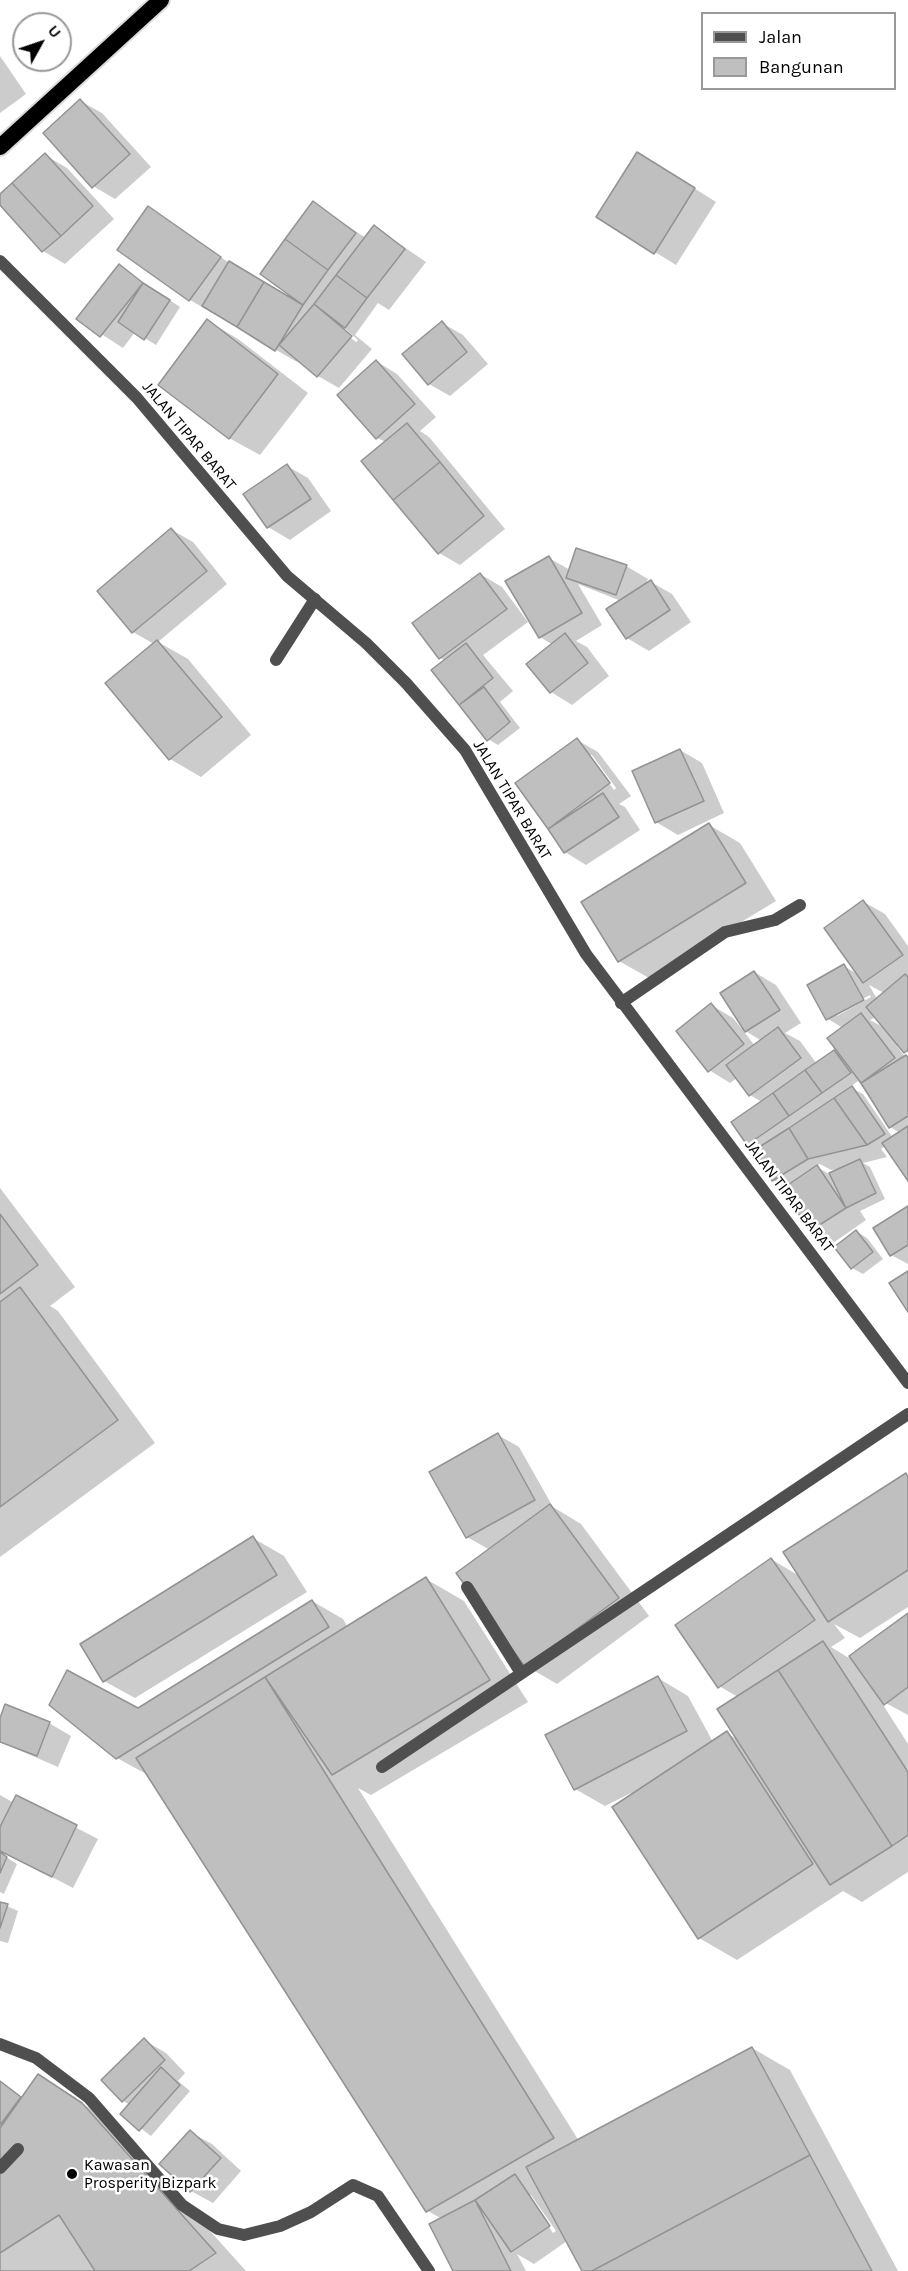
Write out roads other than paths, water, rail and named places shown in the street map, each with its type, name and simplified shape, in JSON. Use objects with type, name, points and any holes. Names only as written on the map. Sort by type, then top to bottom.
[{"type":"highway","points":[[0,147],[161,0]]},
{"type":"street","name":"JALAN TIPAR BARAT","points":[[0,261],[137,398],[279,568],[366,643],[406,683],[465,750],[586,954],[908,1383]]},
{"type":"street","points":[[276,660],[315,599]]},
{"type":"street","points":[[621,1003],[725,932],[775,920],[800,904]]},
{"type":"street","points":[[382,1767],[908,1414]]},
{"type":"street","points":[[467,1587],[521,1673]]},
{"type":"street","points":[[0,2044],[36,2058],[89,2098],[182,2205],[218,2229],[244,2235],[280,2226],[311,2212],[353,2185],[378,2196],[429,2271]]},
{"type":"street","points":[[0,2168],[18,2149]]},
{"type":"place","name":"Kawasan Prosperity Bizpark","points":[[72,2174]]}]
